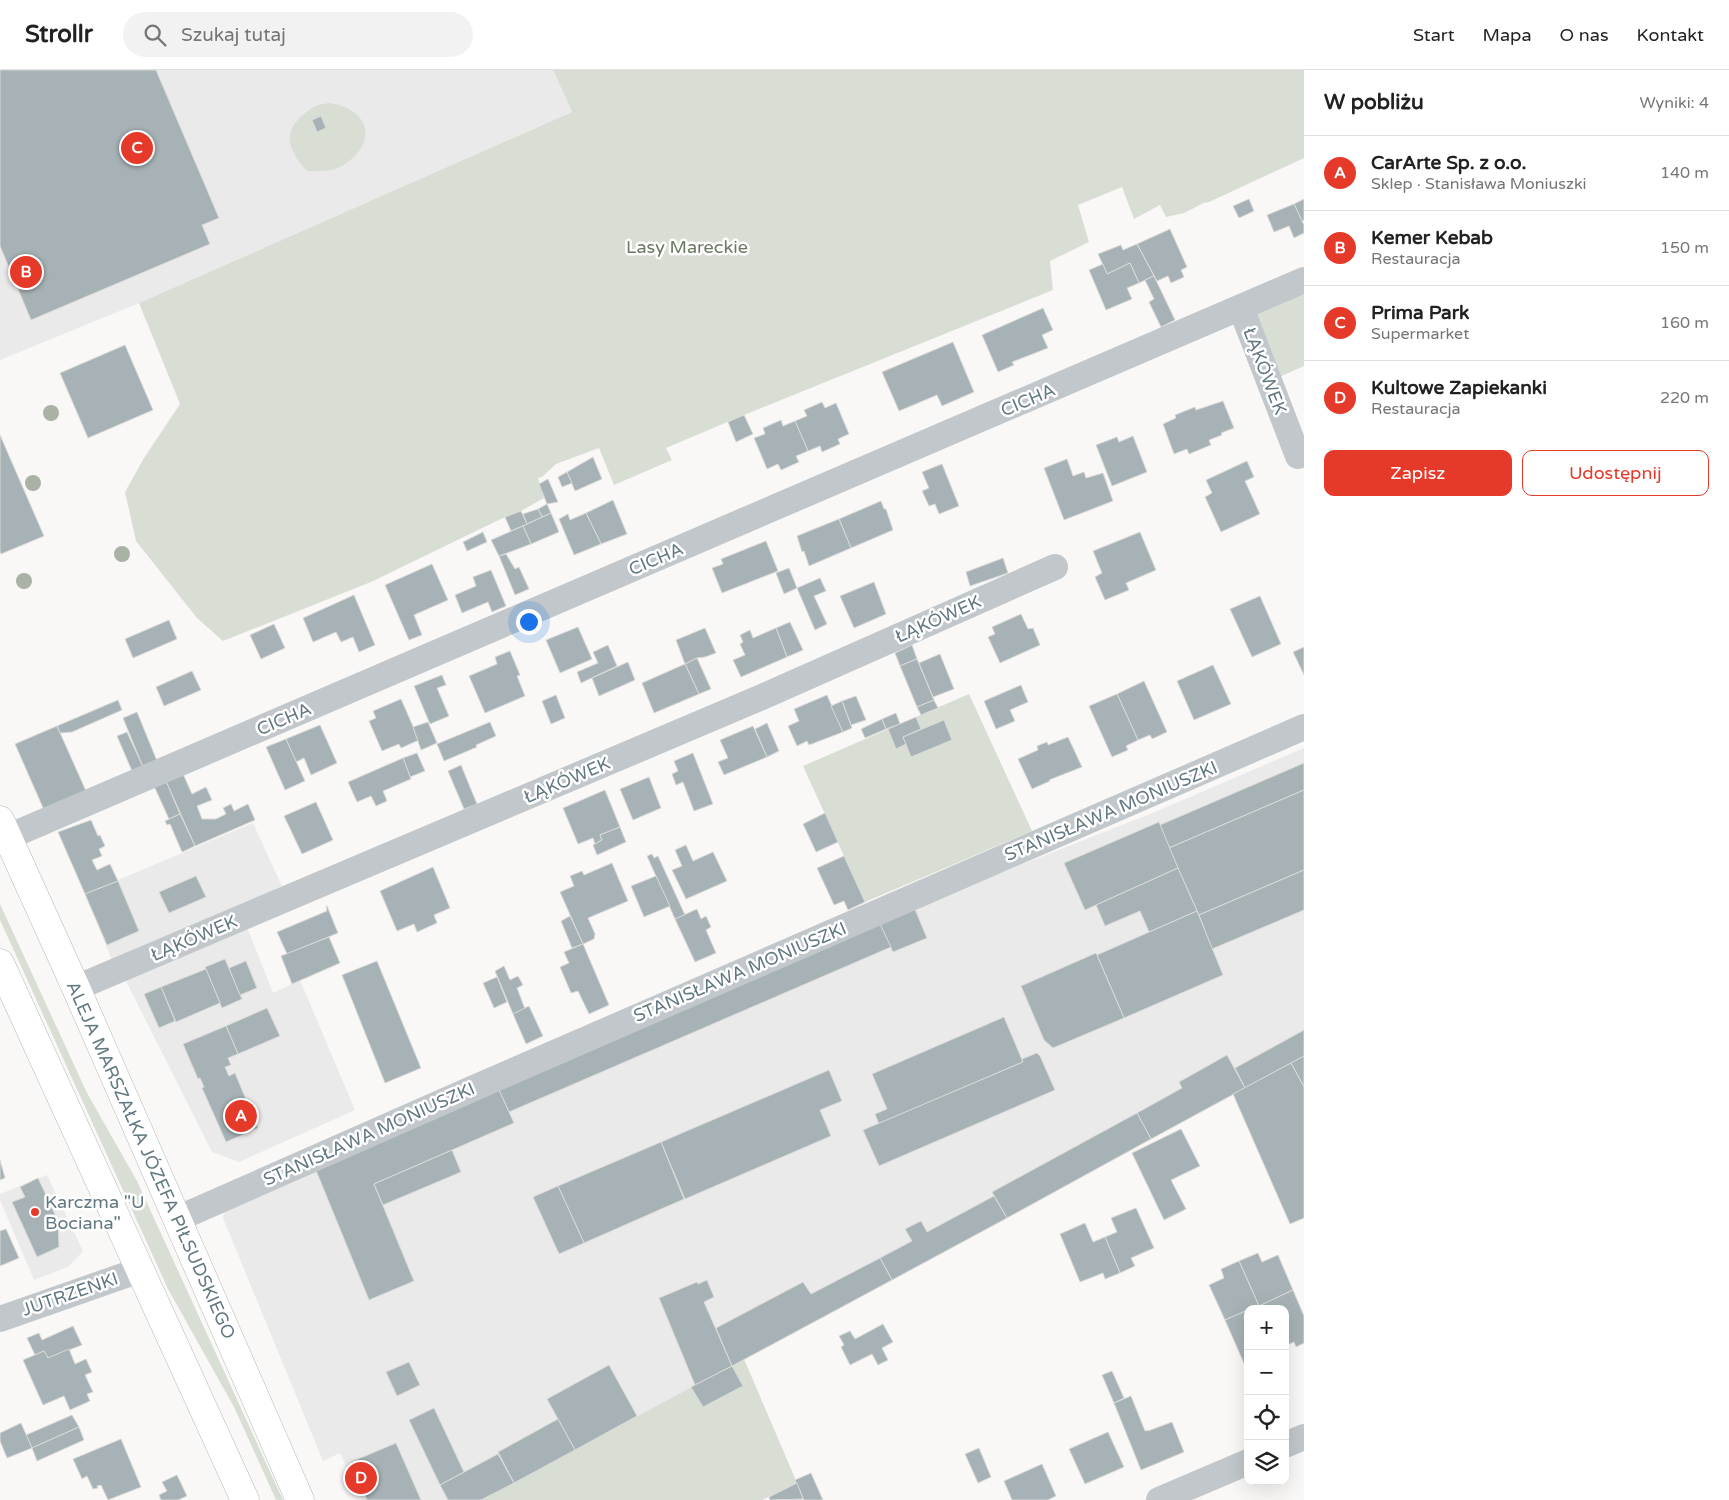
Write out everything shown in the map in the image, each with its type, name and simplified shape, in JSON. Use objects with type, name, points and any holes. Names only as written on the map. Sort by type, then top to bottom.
[{"type":"main road","name":"ALEJA MARSZAŁKA JÓZEFA PIŁSUDSKIEGO","points":[[4,829],[76,988],[300,1500]]},
{"type":"main road","points":[[0,963],[245,1500]]},
{"type":"street","name":"CICHA","points":[[4,829],[1304,280]]},
{"type":"street","name":"ŁĄKÓWEK","points":[[1241,308],[1298,456],[1304,454]]},
{"type":"street","name":"ŁĄKÓWEK","points":[[76,988],[762,697],[1055,567]]},
{"type":"street","name":"STANISŁAWA MONIUSZKI","points":[[177,1219],[1304,727]]},
{"type":"street","name":"JUTRZENKI","points":[[0,1319],[140,1270]]},
{"type":"street","points":[[1289,1443],[1304,1437]]},
{"type":"street","points":[[1159,1500],[1244,1464]]},
{"type":"shaded area","points":[[0,70],[553,70],[572,112],[139,303],[0,360]]},
{"type":"shaded area","points":[[1304,748],[1304,1056],[892,1280],[481,1500],[362,1500],[340,1453],[323,1461],[223,1218],[226,1206],[914,907],[1155,812]]},
{"type":"shaded area","points":[[253,823],[282,886],[114,965],[85,894]]},
{"type":"shaded area","points":[[247,927],[273,993],[300,980],[355,1110],[239,1162],[212,1152],[125,979]]},
{"type":"shaded area","points":[[47,1175],[83,1251],[68,1267],[34,1280],[0,1200],[0,1194]]},
{"type":"green space","name":"Lasy Mareckie","points":[[553,70],[1304,70],[1304,158],[1184,213],[1166,217],[1160,205],[1134,219],[1122,187],[1078,205],[1089,242],[1050,261],[1053,290],[666,448],[672,460],[614,485],[599,448],[556,464],[542,477],[538,478],[544,498],[521,511],[371,582],[223,641],[197,618],[136,541],[125,492],[144,458],[180,404],[139,303],[572,112]]},
{"type":"green space","points":[[330,103],[347,108],[360,118],[366,132],[365,140],[350,161],[342,166],[329,170],[307,171],[296,158],[290,143],[292,129],[296,122],[312,108]]},
{"type":"green space","points":[[1304,290],[1304,366],[1277,378],[1249,314]]},
{"type":"green space","points":[[969,694],[1032,831],[865,902],[803,766]]},
{"type":"green space","points":[[0,904],[87,1093],[137,1181],[283,1500],[276,1500],[234,1407],[168,1289],[0,920]]},
{"type":"green space","points":[[744,1359],[797,1483],[762,1500],[481,1500]]},
{"type":"building","points":[[0,70],[156,70],[219,218],[202,225],[210,244],[31,320],[0,246]]},
{"type":"building","points":[[321,116],[326,128],[317,132],[312,120]]},
{"type":"building","points":[[1249,199],[1254,211],[1239,218],[1233,206]]},
{"type":"building","points":[[1304,199],[1304,220],[1302,221],[1294,204]]},
{"type":"building","points":[[1294,204],[1304,225],[1304,233],[1294,238],[1289,226],[1274,232],[1267,215]]},
{"type":"building","points":[[1170,229],[1187,267],[1181,270],[1184,277],[1171,283],[1168,276],[1157,281],[1137,244]]},
{"type":"building","points":[[1137,244],[1154,276],[1139,283],[1130,263],[1107,274],[1098,254],[1121,245],[1123,250]]},
{"type":"building","points":[[1130,263],[1139,283],[1127,288],[1132,299],[1106,310],[1089,270],[1103,264],[1107,274]]},
{"type":"building","points":[[1154,276],[1175,320],[1161,327],[1149,302],[1154,299],[1145,280]]},
{"type":"building","points":[[1043,308],[1053,330],[1042,335],[1048,348],[1012,362],[1014,365],[998,372],[982,335]]},
{"type":"building","points":[[953,342],[974,392],[942,406],[937,395],[899,411],[882,372]]},
{"type":"building","points":[[125,345],[153,410],[88,438],[60,373]]},
{"type":"building","points":[[1223,401],[1234,428],[1209,440],[1211,445],[1189,454],[1187,449],[1174,454],[1163,424],[1176,418],[1175,415],[1195,407],[1196,410]]},
{"type":"building","points":[[822,402],[825,408],[836,403],[849,434],[838,439],[840,444],[822,452],[820,446],[808,451],[795,421],[807,416],[804,410]]},
{"type":"building","points":[[744,415],[753,434],[736,442],[728,422]]},
{"type":"building","points":[[781,420],[783,426],[795,421],[808,451],[796,456],[799,462],[781,470],[778,464],[767,469],[754,438],[765,434],[763,428]]},
{"type":"building","points":[[0,435],[44,536],[1,554],[0,552]]},
{"type":"building","points":[[1133,436],[1147,472],[1112,486],[1096,445],[1117,437],[1119,442]]},
{"type":"building","points":[[593,457],[602,479],[575,491],[567,472]]},
{"type":"building","points":[[1067,459],[1073,476],[1084,472],[1086,478],[1103,473],[1113,501],[1064,520],[1044,468]]},
{"type":"building","points":[[1247,461],[1254,477],[1245,481],[1260,514],[1221,532],[1205,497],[1212,493],[1206,480]]},
{"type":"building","points":[[942,464],[959,506],[939,514],[935,504],[929,506],[922,491],[929,488],[922,472]]},
{"type":"building","points":[[567,472],[572,483],[562,487],[558,477]]},
{"type":"building","points":[[548,479],[558,502],[547,504],[539,484]]},
{"type":"building","points":[[613,500],[627,534],[601,544],[586,513]]},
{"type":"building","points":[[881,501],[884,509],[886,509],[893,530],[851,548],[839,519]]},
{"type":"building","points":[[547,504],[551,513],[542,517],[538,509]]},
{"type":"building","points":[[538,509],[542,517],[527,524],[523,514]]},
{"type":"building","points":[[521,511],[527,524],[511,531],[505,517]]},
{"type":"building","points":[[551,513],[559,532],[531,544],[523,526]]},
{"type":"building","points":[[586,513],[601,544],[574,555],[559,519],[568,514],[570,520]]},
{"type":"building","points":[[839,519],[851,548],[809,566],[797,536]]},
{"type":"building","points":[[523,526],[531,544],[499,556],[491,540]]},
{"type":"building","points":[[483,532],[487,542],[467,551],[463,542]]},
{"type":"building","points":[[1140,532],[1156,570],[1126,583],[1129,590],[1105,600],[1095,577],[1102,573],[1093,551]]},
{"type":"building","points":[[766,541],[778,571],[722,593],[712,568],[723,564],[721,559]]},
{"type":"building","points":[[506,554],[515,569],[519,567],[529,589],[515,595],[499,556]]},
{"type":"building","points":[[1003,558],[1008,573],[970,586],[966,572]]},
{"type":"building","points":[[432,564],[448,600],[414,615],[422,635],[409,640],[385,585]]},
{"type":"building","points":[[789,568],[797,588],[784,594],[776,573]]},
{"type":"building","points":[[491,570],[506,606],[492,612],[488,602],[462,613],[455,595],[476,586],[473,577]]},
{"type":"building","points":[[820,578],[826,591],[814,596],[827,624],[815,630],[797,588]]},
{"type":"building","points":[[874,582],[886,614],[854,628],[840,596]]},
{"type":"building","points":[[354,595],[375,645],[359,652],[353,637],[341,642],[336,632],[313,642],[303,618]]},
{"type":"building","points":[[1260,596],[1281,644],[1252,657],[1230,609]]},
{"type":"building","points":[[1021,614],[1028,629],[1033,628],[1040,645],[1000,663],[988,637],[995,634],[992,627]]},
{"type":"building","points":[[169,620],[177,639],[133,658],[125,639]]},
{"type":"building","points":[[790,622],[803,650],[787,657],[776,628]]},
{"type":"building","points":[[274,624],[285,648],[261,659],[250,635]]},
{"type":"building","points":[[578,627],[592,659],[560,673],[546,640]]},
{"type":"building","points":[[705,628],[716,653],[697,658],[685,664],[676,640]]},
{"type":"building","points":[[776,628],[787,657],[741,677],[733,660],[745,655],[740,644],[743,642],[740,635],[750,630],[753,638]]},
{"type":"building","points":[[608,645],[617,666],[581,683],[577,672],[598,663],[593,652]]},
{"type":"building","points":[[912,645],[917,659],[900,666],[895,653]]},
{"type":"building","points":[[1304,647],[1304,675],[1293,652]]},
{"type":"building","points":[[510,651],[520,675],[517,676],[525,696],[485,713],[469,676],[497,664],[495,657]]},
{"type":"building","points":[[940,654],[954,689],[933,697],[919,663]]},
{"type":"building","points":[[697,658],[711,689],[699,694],[685,664]]},
{"type":"building","points":[[917,659],[934,700],[917,707],[900,666]]},
{"type":"building","points":[[628,662],[635,680],[599,696],[592,678]]},
{"type":"building","points":[[685,664],[699,694],[654,713],[642,683]]},
{"type":"building","points":[[1213,665],[1231,704],[1194,720],[1177,681]]},
{"type":"building","points":[[192,671],[201,690],[164,706],[156,687]]},
{"type":"building","points":[[442,675],[446,685],[437,688],[449,716],[430,724],[414,686]]},
{"type":"building","points":[[1144,681],[1167,732],[1152,739],[1150,735],[1138,740],[1117,694]]},
{"type":"building","points":[[1021,685],[1028,702],[1010,710],[1015,721],[996,729],[984,701]]},
{"type":"building","points":[[1117,694],[1138,740],[1126,746],[1128,750],[1112,757],[1089,706]]},
{"type":"building","points":[[556,695],[565,718],[551,724],[542,701]]},
{"type":"building","points":[[827,695],[843,732],[809,745],[807,741],[797,746],[788,726],[799,721],[794,709]]},
{"type":"building","points":[[856,696],[866,720],[851,725],[842,701]]},
{"type":"building","points":[[401,699],[419,740],[401,748],[399,744],[382,751],[369,721],[376,718],[373,711]]},
{"type":"building","points":[[118,700],[122,710],[72,732],[60,733],[57,726]]},
{"type":"building","points":[[934,700],[938,708],[921,715],[917,707]]},
{"type":"building","points":[[842,701],[852,728],[843,732],[831,706]]},
{"type":"building","points":[[137,712],[157,761],[143,767],[123,718]]},
{"type":"building","points":[[896,713],[900,724],[886,729],[882,719]]},
{"type":"building","points":[[916,717],[921,729],[903,737],[906,744],[896,749],[888,729]]},
{"type":"building","points":[[882,719],[886,729],[865,738],[861,729]]},
{"type":"building","points":[[944,720],[952,740],[911,757],[903,737]]},
{"type":"building","points":[[428,722],[437,743],[421,750],[413,727]]},
{"type":"building","points":[[490,722],[496,736],[476,745],[477,747],[444,761],[437,744]]},
{"type":"building","points":[[767,723],[779,751],[767,757],[755,729]]},
{"type":"building","points":[[320,725],[337,763],[311,775],[304,758],[296,762],[286,739]]},
{"type":"building","points":[[57,726],[86,791],[44,810],[15,744]]},
{"type":"building","points":[[753,726],[767,757],[724,775],[718,762],[728,758],[720,740]]},
{"type":"building","points":[[127,732],[143,767],[132,771],[117,736]]},
{"type":"building","points":[[1068,737],[1082,767],[1032,789],[1018,759],[1038,750],[1037,746],[1047,742],[1048,745]]},
{"type":"building","points":[[286,739],[305,781],[285,790],[266,747]]},
{"type":"building","points":[[417,753],[425,771],[410,777],[403,758]]},
{"type":"building","points":[[693,753],[713,804],[694,811],[683,782],[676,785],[672,774],[678,771],[674,761]]},
{"type":"building","points":[[403,758],[411,779],[383,791],[387,801],[376,806],[371,796],[357,802],[348,782]]},
{"type":"building","points":[[1304,763],[1304,790],[1169,848],[1160,825]]},
{"type":"building","points":[[461,765],[477,804],[464,809],[448,771]]},
{"type":"building","points":[[183,774],[192,794],[206,787],[212,800],[197,806],[202,819],[216,819],[226,814],[223,808],[231,804],[234,811],[248,804],[255,820],[195,846],[166,781]]},
{"type":"building","points":[[649,777],[661,808],[633,820],[620,789]]},
{"type":"building","points":[[166,781],[180,814],[169,819],[154,786]]},
{"type":"building","points":[[605,790],[620,827],[600,835],[602,840],[595,844],[593,838],[578,844],[563,808]]},
{"type":"building","points":[[1304,790],[1304,870],[1199,915],[1169,848]]},
{"type":"building","points":[[316,802],[333,840],[302,854],[284,816]]},
{"type":"building","points":[[825,813],[838,842],[816,852],[803,824]]},
{"type":"building","points":[[180,814],[195,846],[182,852],[170,824],[167,825],[165,821]]},
{"type":"building","points":[[91,820],[105,846],[99,849],[102,856],[92,860],[97,870],[110,864],[118,881],[85,894],[58,832]]},
{"type":"building","points":[[1159,822],[1178,868],[1085,910],[1064,863]]},
{"type":"building","points":[[620,827],[626,842],[597,855],[593,845],[602,840],[600,835]]},
{"type":"building","points":[[686,845],[693,861],[713,852],[727,881],[686,899],[672,870],[682,866],[675,850]]},
{"type":"building","points":[[652,854],[654,858],[658,856],[685,915],[675,919],[647,856]]},
{"type":"building","points":[[844,856],[865,902],[848,910],[844,901],[834,905],[817,868]]},
{"type":"building","points":[[612,863],[628,901],[588,918],[595,934],[594,939],[583,944],[560,892],[574,886],[570,876],[582,871],[584,875]]},
{"type":"building","points":[[433,867],[450,908],[434,915],[437,923],[417,932],[414,924],[397,931],[380,891]]},
{"type":"building","points":[[1178,868],[1197,911],[1149,932],[1140,911],[1105,926],[1096,905]]},
{"type":"building","points":[[1304,870],[1304,910],[1212,949],[1199,915]]},
{"type":"building","points":[[196,876],[206,897],[169,913],[159,892]]},
{"type":"building","points":[[656,876],[670,906],[644,917],[631,886]]},
{"type":"building","points":[[118,881],[139,931],[107,945],[85,894]]},
{"type":"building","points":[[326,906],[338,933],[287,954],[277,932],[327,911]]},
{"type":"building","points":[[914,907],[927,938],[893,952],[879,922]]},
{"type":"building","points":[[697,909],[701,919],[706,916],[711,927],[706,930],[716,953],[695,962],[675,919]]},
{"type":"building","points":[[1197,911],[1223,975],[1124,1018],[1097,955]]},
{"type":"building","points":[[570,916],[583,944],[572,948],[561,921]]},
{"type":"building","points":[[879,922],[891,947],[509,1112],[499,1090]]},
{"type":"building","points":[[329,937],[340,963],[292,984],[281,956]]},
{"type":"building","points":[[583,944],[609,1005],[589,1014],[578,991],[571,993],[560,967],[569,963],[564,952]]},
{"type":"building","points":[[1096,953],[1124,1018],[1053,1048],[1044,1040],[1021,986]]},
{"type":"building","points":[[225,959],[242,999],[222,1008],[205,967]]},
{"type":"building","points":[[246,961],[257,988],[240,995],[229,968]]},
{"type":"building","points":[[377,961],[421,1068],[385,1083],[342,975]]},
{"type":"building","points":[[504,966],[510,980],[518,976],[523,985],[517,988],[525,1009],[513,1014],[495,971]]},
{"type":"building","points":[[206,969],[220,1003],[176,1022],[161,987]]},
{"type":"building","points":[[497,977],[507,1002],[494,1008],[483,983]]},
{"type":"building","points":[[161,987],[175,1021],[159,1028],[144,994]]},
{"type":"building","points":[[529,1006],[543,1036],[526,1044],[513,1014]]},
{"type":"building","points":[[267,1008],[280,1036],[238,1054],[226,1026]]},
{"type":"building","points":[[1004,1017],[1023,1062],[879,1124],[875,1114],[887,1109],[872,1074]]},
{"type":"building","points":[[226,1026],[238,1054],[228,1058],[231,1065],[225,1067],[229,1076],[235,1073],[258,1128],[226,1142],[202,1088],[204,1087],[200,1078],[198,1079],[183,1044]]},
{"type":"building","points":[[1304,1030],[1304,1056],[1245,1088],[1235,1068]]},
{"type":"building","points":[[1037,1053],[1055,1090],[879,1166],[863,1130],[1023,1062],[1022,1059]]},
{"type":"building","points":[[1227,1055],[1245,1088],[1151,1139],[1137,1113],[1182,1088],[1179,1082]]},
{"type":"building","points":[[1304,1056],[1304,1087],[1291,1063]]},
{"type":"building","points":[[1291,1063],[1304,1087],[1304,1218],[1290,1224],[1233,1094]]},
{"type":"building","points":[[829,1070],[842,1101],[820,1110],[831,1136],[685,1199],[661,1142]]},
{"type":"building","points":[[499,1090],[514,1123],[374,1184],[414,1281],[369,1300],[315,1168]]},
{"type":"building","points":[[1137,1113],[1151,1139],[1007,1218],[992,1192]]},
{"type":"building","points":[[1181,1129],[1200,1166],[1171,1180],[1186,1209],[1164,1220],[1132,1153]]},
{"type":"building","points":[[661,1142],[684,1199],[584,1243],[558,1186]]},
{"type":"building","points":[[452,1150],[461,1172],[383,1205],[374,1184]]},
{"type":"building","points":[[0,1160],[5,1178],[0,1180]]},
{"type":"building","name":"Karczma \"U Bociana\"","points":[[38,1178],[58,1221],[59,1247],[37,1257],[12,1202],[25,1197],[20,1187]]},
{"type":"building","points":[[558,1186],[584,1243],[559,1254],[533,1197]]},
{"type":"building","points":[[994,1196],[1007,1218],[892,1280],[880,1258],[912,1241],[905,1229],[921,1221],[927,1232]]},
{"type":"building","points":[[1136,1208],[1154,1248],[1131,1258],[1135,1266],[1120,1273],[1105,1237],[1117,1232],[1111,1218]]},
{"type":"building","points":[[1085,1223],[1093,1242],[1105,1237],[1120,1273],[1105,1279],[1103,1273],[1080,1282],[1060,1234]]},
{"type":"building","points":[[6,1229],[19,1258],[0,1266],[0,1231]]},
{"type":"building","points":[[1258,1253],[1262,1262],[1278,1255],[1293,1290],[1259,1305],[1239,1261]]},
{"type":"building","points":[[880,1258],[892,1280],[732,1366],[716,1328],[803,1282],[811,1294]]},
{"type":"building","points":[[1239,1261],[1259,1305],[1244,1305],[1244,1312],[1225,1320],[1209,1285],[1224,1278],[1221,1269]]},
{"type":"building","points":[[707,1280],[714,1297],[704,1302],[732,1366],[695,1385],[659,1298],[697,1282],[698,1284]]},
{"type":"building","points":[[1293,1290],[1304,1316],[1304,1343],[1296,1347],[1294,1342],[1289,1344],[1289,1305],[1261,1305]]},
{"type":"building","points":[[1244,1312],[1244,1363],[1225,1320]]},
{"type":"building","points":[[883,1324],[893,1342],[882,1348],[888,1360],[878,1365],[872,1354],[850,1365],[841,1347],[844,1345],[839,1336],[850,1331],[855,1339]]},
{"type":"building","points":[[73,1326],[82,1345],[48,1358],[44,1351],[35,1355],[27,1338],[39,1333],[42,1340]]},
{"type":"building","points":[[69,1349],[75,1364],[86,1359],[92,1372],[85,1375],[93,1392],[87,1394],[90,1401],[70,1410],[64,1396],[43,1405],[23,1360],[44,1351],[48,1358]]},
{"type":"building","points":[[409,1362],[420,1385],[397,1396],[386,1372]]},
{"type":"building","points":[[609,1365],[637,1416],[575,1450],[547,1399]]},
{"type":"building","points":[[732,1366],[743,1386],[703,1407],[691,1387]]},
{"type":"building","points":[[1112,1371],[1124,1398],[1114,1403],[1102,1375]]},
{"type":"building","points":[[1131,1396],[1145,1431],[1172,1422],[1184,1452],[1141,1470],[1114,1403]]},
{"type":"building","points":[[434,1408],[464,1472],[440,1485],[409,1420]]},
{"type":"building","points":[[72,1415],[79,1427],[32,1448],[26,1435]]},
{"type":"building","points":[[558,1419],[575,1450],[514,1483],[498,1452]]},
{"type":"building","points":[[21,1423],[32,1448],[7,1458],[0,1441],[0,1433]]},
{"type":"building","points":[[79,1427],[84,1440],[37,1461],[32,1448]]},
{"type":"building","points":[[1108,1432],[1124,1467],[1085,1484],[1069,1449]]},
{"type":"building","points":[[121,1439],[141,1487],[108,1500],[101,1485],[93,1489],[87,1476],[82,1479],[73,1459]]},
{"type":"building","points":[[396,1443],[421,1500],[367,1500],[351,1462]]},
{"type":"building","points":[[979,1448],[991,1477],[978,1483],[965,1454]]},
{"type":"building","points":[[498,1454],[514,1483],[481,1500],[448,1500],[440,1485]]},
{"type":"building","points":[[1042,1464],[1056,1496],[1048,1500],[1012,1500],[1004,1481]]},
{"type":"building","points":[[811,1473],[823,1500],[804,1500],[795,1480]]},
{"type":"building","points":[[177,1475],[187,1496],[178,1500],[161,1500],[159,1495],[167,1491],[162,1482]]},
{"type":"building","points":[[797,1483],[803,1499],[770,1500],[769,1497]]},
{"type":"place","name":"Prima Park","points":[[137,148]]},
{"type":"place","name":"Kemer Kebab","points":[[26,272]]},
{"type":"place","name":"CarArte Sp. z o.o.","points":[[241,1116]]},
{"type":"place","name":"Karczma \"U Bociana\"","points":[[35,1212]]},
{"type":"place","name":"Kultowe Zapiekanki","points":[[361,1478]]}]
